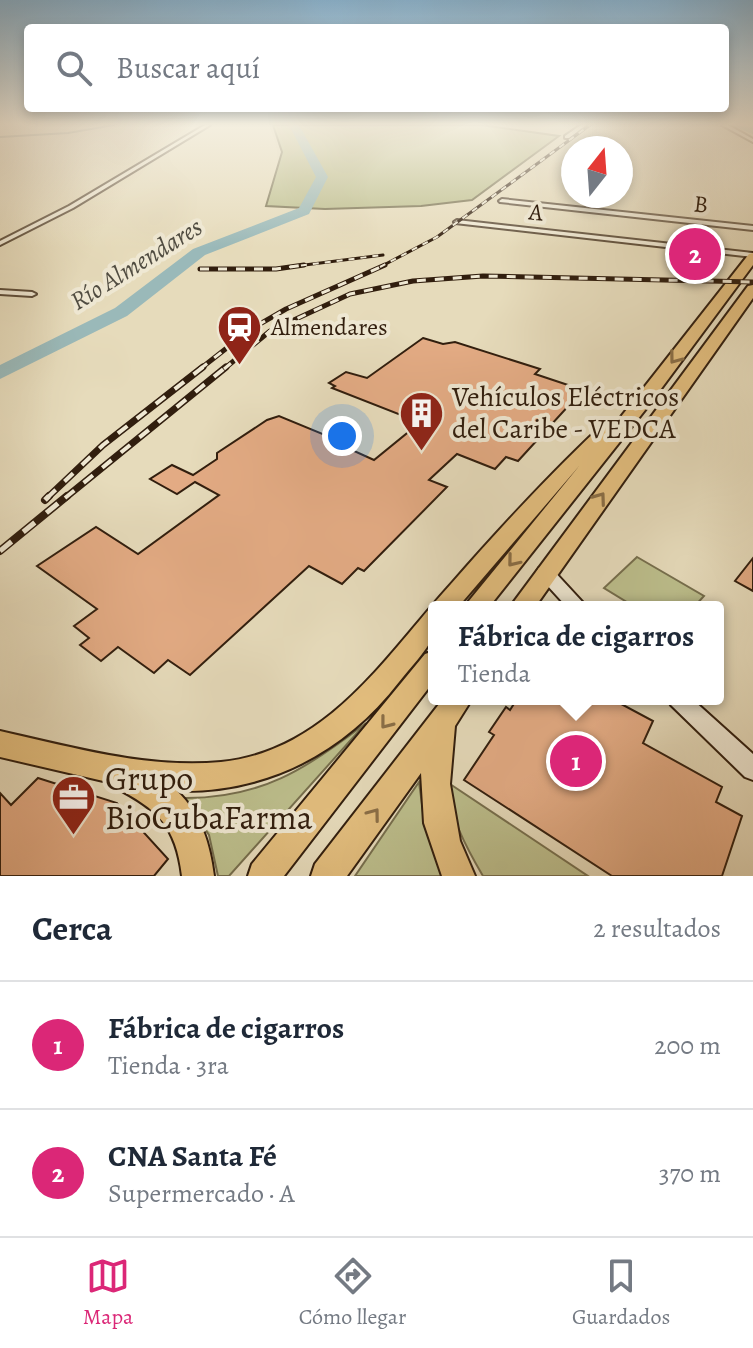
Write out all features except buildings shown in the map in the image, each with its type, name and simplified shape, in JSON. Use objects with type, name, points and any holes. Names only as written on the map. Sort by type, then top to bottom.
[{"type":"highway","points":[[481,601],[643,401],[753,256]]},
{"type":"highway","points":[[526,601],[753,289]]},
{"type":"highway","points":[[449,601],[560,474],[643,401]]},
{"type":"highway","points":[[0,744],[99,766],[189,779],[260,770],[288,759],[349,718],[428,625]]},
{"type":"highway","points":[[264,876],[428,670]]},
{"type":"highway","points":[[327,876],[451,709]]},
{"type":"highway","points":[[451,709],[437,754],[437,796],[446,845],[459,876]]},
{"type":"highway","points":[[99,766],[162,797],[182,816],[192,834],[198,876]]},
{"type":"street","points":[[0,243],[71,207],[140,166]]},
{"type":"street","name":"B","points":[[502,201],[753,228]]},
{"type":"street","name":"A","points":[[457,222],[753,256]]},
{"type":"street","points":[[0,292],[32,294]]},
{"type":"street","points":[[545,573],[572,601]]},
{"type":"street","points":[[684,705],[753,769]]},
{"type":"green space","points":[[278,166],[518,166],[472,200],[421,206],[325,209],[266,206]]},
{"type":"green space","points":[[637,557],[704,596],[699,601],[625,601],[604,588]]},
{"type":"green space","points":[[366,723],[229,876],[218,876],[209,835],[183,798],[236,793],[281,778],[323,754]]},
{"type":"green space","points":[[444,780],[588,876],[483,876],[459,830]]},
{"type":"green space","points":[[419,782],[425,827],[445,876],[355,876]]},
{"type":"waterway","name":"Río Almendares","points":[[0,373],[121,312],[199,252],[304,211],[322,177],[316,166]]},
{"type":"railway","points":[[380,267],[437,237],[534,166]]},
{"type":"railway","points":[[298,266],[383,255]]},
{"type":"railway","points":[[298,266],[304,265]]},
{"type":"railway","points":[[200,369],[251,329],[286,309],[385,265]]},
{"type":"railway","points":[[200,269],[276,269],[298,266]]},
{"type":"railway","points":[[289,267],[298,266]]},
{"type":"railway","points":[[224,369],[270,331],[350,294],[413,281],[483,276],[753,282]]},
{"type":"railway","points":[[47,498],[103,445],[203,367]]},
{"type":"railway","points":[[65,498],[226,367]]},
{"type":"railway","points":[[0,551],[67,496]]},
{"type":"place","name":"CNA Santa Fé","points":[[695,254]]},
{"type":"place","name":"Almendares","points":[[240,366]]},
{"type":"place","name":"Vehículos Eléctricos del Caribe - VEDCA","points":[[421,452]]},
{"type":"place","name":"Fábrica de cigarros","points":[[576,761]]},
{"type":"place","name":"Grupo BioCubaFarma","points":[[74,837]]}]
